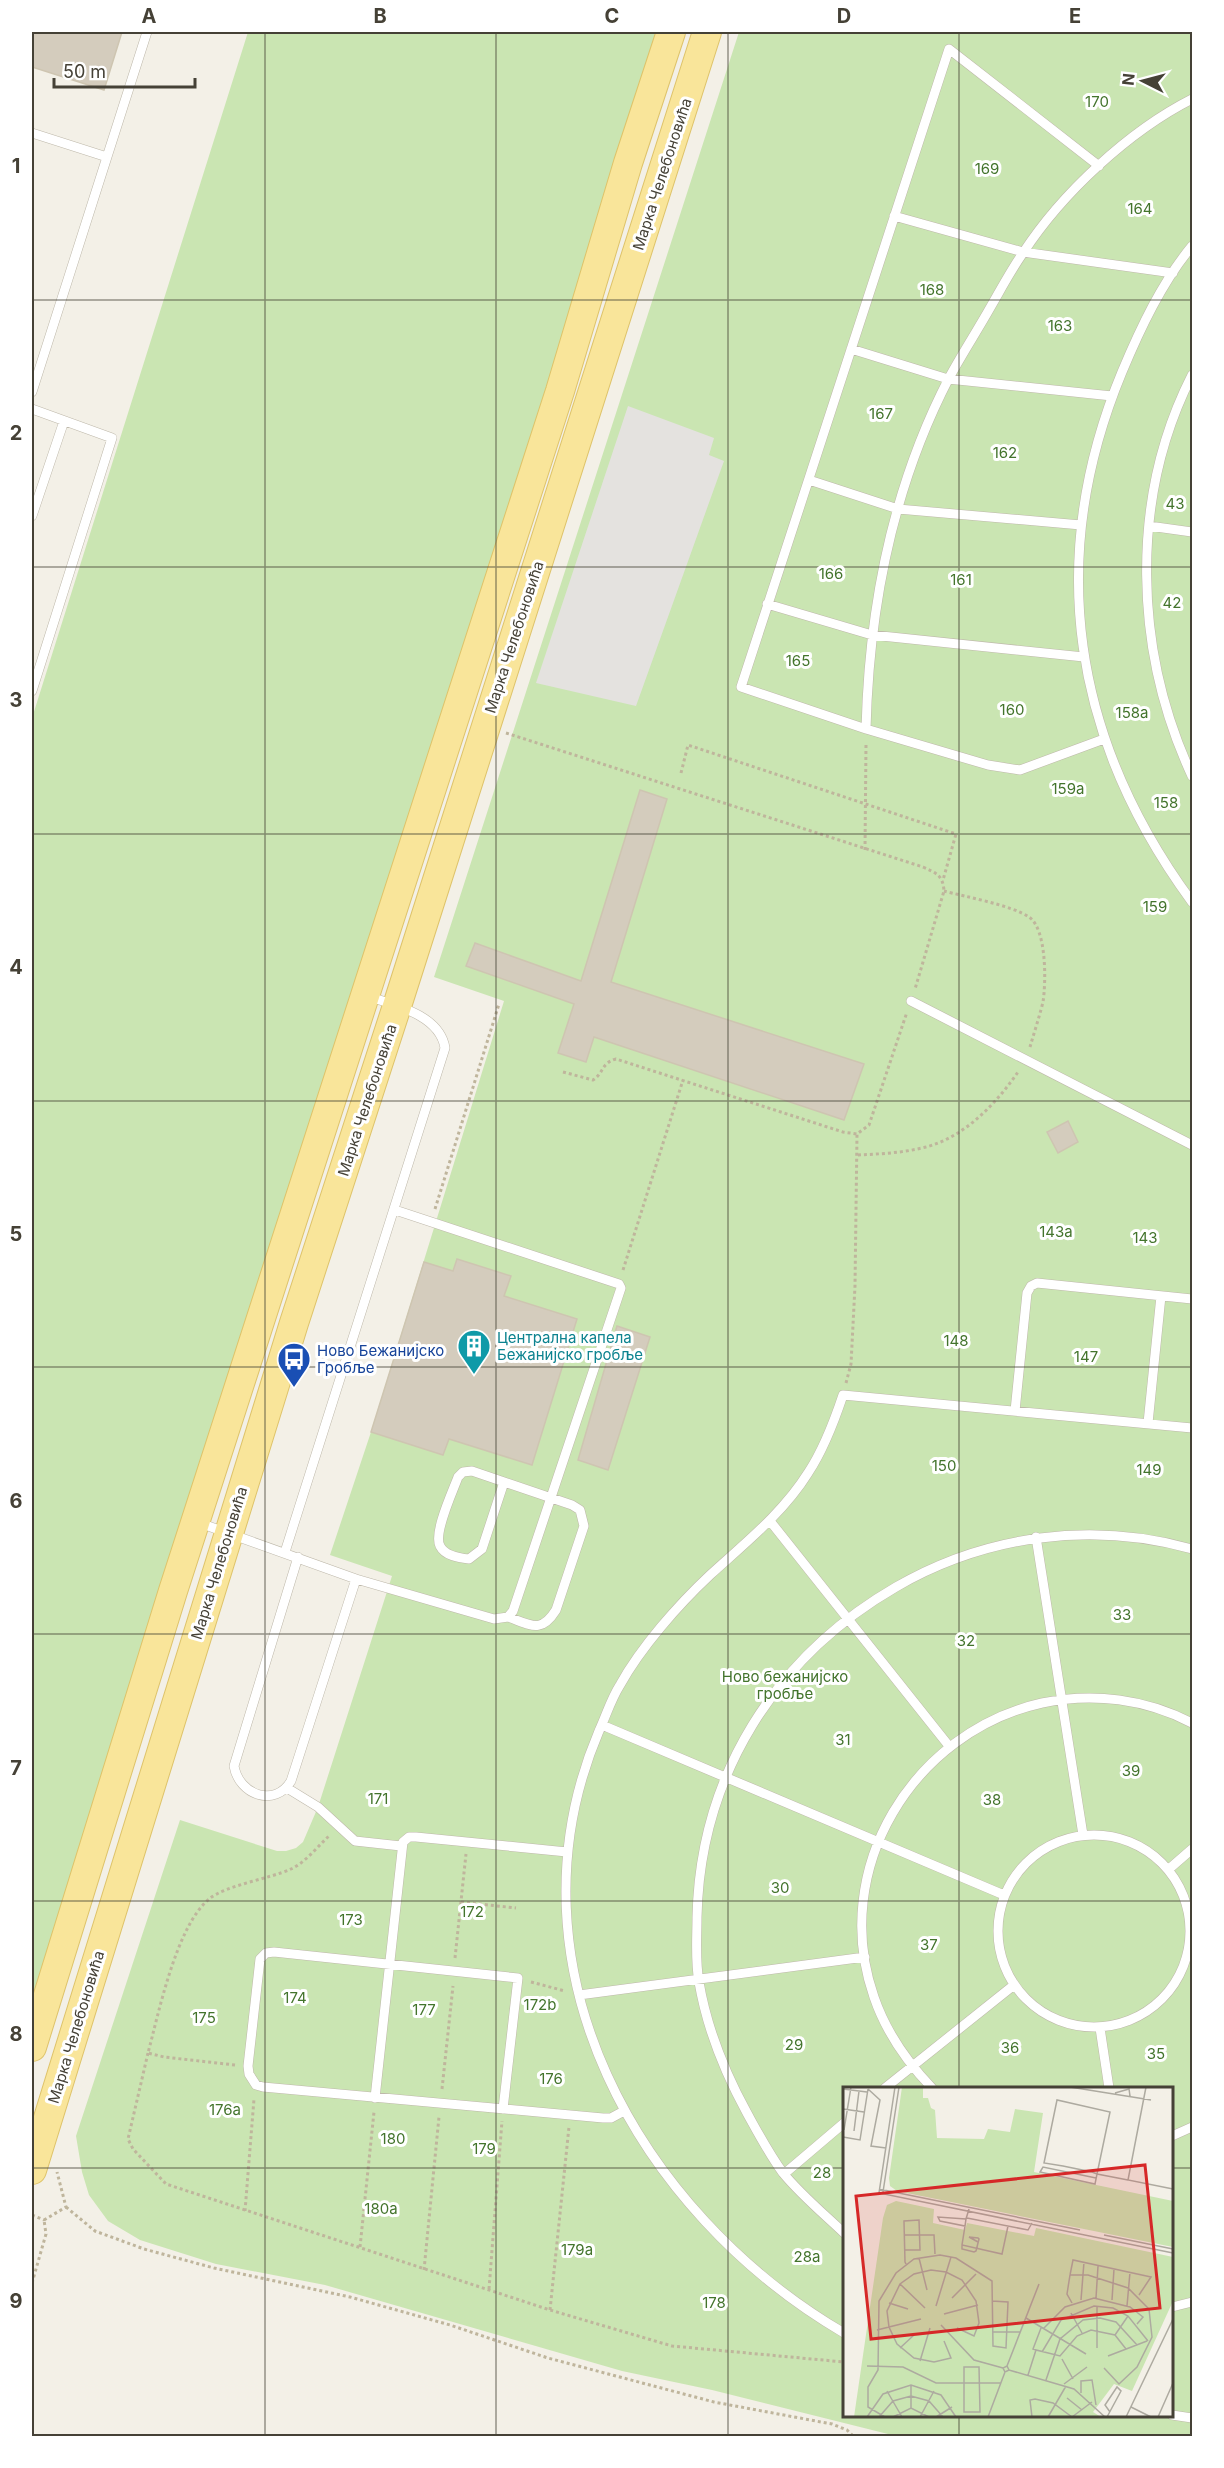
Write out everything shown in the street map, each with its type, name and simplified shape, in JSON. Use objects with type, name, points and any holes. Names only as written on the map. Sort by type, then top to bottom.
[{"type":"main road","name":"Марка Челебоновића","points":[[32,2047],[196,1522],[560,391],[628,163],[671,32]]},
{"type":"main road","name":"Марка Челебоновића","points":[[32,2170],[294,1323],[707,32]]},
{"type":"main road","points":[[560,391],[589,400]]},
{"type":"lane","points":[[32,392],[147,32]]},
{"type":"lane","points":[[1099,166],[949,49],[741,687],[866,729],[988,765],[1020,770],[1104,739]]},
{"type":"lane","points":[[866,729],[872,635],[882,574],[898,509],[920,444],[948,379],[1023,252],[1056,212],[1099,166],[1128,140],[1166,112],[1192,99]]},
{"type":"lane","points":[[32,133],[107,157]]},
{"type":"lane","points":[[894,216],[1023,252],[1173,273]]},
{"type":"lane","points":[[1192,246],[1173,273],[1136,340],[1112,396],[1092,458],[1081,525],[1079,604],[1084,657],[1104,739],[1121,783],[1142,825],[1158,853],[1192,902]]},
{"type":"lane","points":[[850,349],[948,379],[1112,396]]},
{"type":"lane","points":[[1192,375],[1167,438],[1158,468],[1149,526],[1147,580],[1152,641],[1164,699],[1188,755],[1192,776]]},
{"type":"lane","points":[[32,409],[112,438],[35,668],[32,691]]},
{"type":"lane","points":[[32,516],[64,421]]},
{"type":"lane","points":[[809,480],[898,509],[1081,525]]},
{"type":"lane","points":[[1149,526],[1192,532]]},
{"type":"lane","points":[[767,604],[872,635],[1084,657]]},
{"type":"lane","points":[[285,1552],[445,1048],[439,1031],[432,1025],[397,1006],[366,996]]},
{"type":"lane","points":[[911,1000],[1191,1142]]},
{"type":"lane","points":[[395,1210],[619,1284],[621,1288],[552,1498],[513,1611],[508,1617]]},
{"type":"lane","points":[[1015,1411],[1027,1293],[1031,1286],[1037,1283],[1192,1299]]},
{"type":"lane","points":[[1148,1423],[1161,1296]]},
{"type":"lane","points":[[843,2332],[775,2288],[723,2241],[687,2202],[658,2165],[624,2111],[590,2033],[579,1995],[569,1944],[566,1897],[567,1852],[573,1810],[589,1754],[620,1684],[667,1622],[708,1578],[770,1521],[808,1474],[825,1441],[843,1395],[1192,1428]]},
{"type":"lane","points":[[196,1522],[356,1579],[494,1619],[508,1617],[535,1626],[543,1626],[556,1610],[585,1526],[580,1510],[572,1505],[472,1471],[463,1472],[458,1477],[438,1537],[440,1546],[446,1553],[469,1559],[482,1549],[504,1482]]},
{"type":"lane","points":[[770,1521],[949,1746]]},
{"type":"lane","points":[[843,2232],[784,2174],[727,2076],[708,2019],[699,1980],[697,1938],[700,1868],[710,1822],[725,1777],[758,1715],[781,1682],[811,1648],[880,1596],[921,1572],[999,1545],[1036,1537],[1098,1535],[1159,1542],[1192,1549]]},
{"type":"lane","points":[[1036,1537],[1083,1834]]},
{"type":"lane","points":[[298,1557],[234,1766],[241,1784],[255,1794],[272,1796],[287,1788],[291,1781],[356,1579]]},
{"type":"lane","points":[[931,2087],[912,2067],[890,2033],[874,1996],[865,1957],[862,1928],[869,1869],[878,1841],[896,1805],[920,1773],[949,1746],[983,1724],[1021,1708],[1061,1699],[1100,1698],[1139,1703],[1177,1715],[1192,1723]]},
{"type":"lane","points":[[602,1725],[1004,1895]]},
{"type":"lane","points":[[287,1788],[318,1807],[355,1841],[401,1846]]},
{"type":"lane","points":[[1083,1834],[1102,1834],[1139,1845],[1169,1869],[1182,1891],[1190,1914],[1189,1965],[1152,2008],[1122,2024],[1100,2028],[1080,2027],[1061,2022],[1043,2013],[1027,2001],[1014,1985],[1002,1960],[998,1932],[999,1913],[1004,1895],[1014,1877],[1027,1861],[1044,1848],[1062,1839],[1083,1834]]},
{"type":"lane","points":[[375,2098],[401,1846],[409,1837],[567,1852]]},
{"type":"lane","points":[[1169,1869],[1192,1849]]},
{"type":"lane","points":[[503,2109],[518,1978],[274,1952],[266,1953],[260,1959],[248,2066],[249,2074],[256,2085],[375,2098],[440,2103],[503,2109],[570,2115],[611,2118],[624,2111]]},
{"type":"lane","points":[[579,1995],[865,1957]]},
{"type":"lane","points":[[886,2087],[1014,1985]]},
{"type":"lane","points":[[1100,2028],[1109,2087]]},
{"type":"lane","points":[[784,2174],[843,2124]]},
{"type":"lane","points":[[1173,2136],[1192,2127]]},
{"type":"lane","points":[[1173,2307],[1192,2302]]},
{"type":"lane","points":[[1173,2415],[1192,2418]]},
{"type":"path","points":[[865,850],[866,729]]},
{"type":"path","points":[[506,733],[923,867],[943,880]]},
{"type":"path","points":[[563,1072],[593,1080],[598,1077],[603,1066],[616,1059],[843,1132],[857,1134],[869,1125],[911,1000],[944,891],[943,880],[956,834],[688,745],[681,773]]},
{"type":"path","points":[[431,1222],[499,1004]]},
{"type":"path","points":[[619,1284],[683,1080]]},
{"type":"path","points":[[843,1395],[851,1364],[856,1275],[857,1134]]},
{"type":"path","points":[[339,1826],[296,1866],[209,1899],[190,1925],[179,1949],[159,2010],[130,2127],[129,2144],[162,2182],[424,2270],[672,2346],[843,2362]]},
{"type":"path","points":[[424,2270],[467,1842]]},
{"type":"path","points":[[461,1902],[516,1908]]},
{"type":"path","points":[[518,1978],[579,1995]]},
{"type":"path","points":[[148,2053],[164,2057],[248,2066]]},
{"type":"path","points":[[244,2211],[256,2085]]},
{"type":"path","points":[[360,2247],[375,2098]]},
{"type":"path","points":[[489,2289],[503,2109]]},
{"type":"path","points":[[550,2310],[570,2115]]},
{"type":"path","points":[[66,2207],[95,2230],[144,2248],[214,2268],[350,2297],[450,2325],[548,2358],[714,2402],[832,2424],[847,2430],[853,2436]]},
{"type":"path","points":[[32,2215],[44,2220],[46,2234],[32,2283]]},
{"type":"green space","points":[[248,32],[656,32],[196,1522],[32,2017],[32,718]]},
{"type":"green space","name":"Ново бежанијско гробље","points":[[739,32],[1192,32],[1192,2436],[896,2436],[712,2390],[622,2371],[325,2285],[216,2264],[140,2240],[108,2221],[89,2195],[82,2172],[76,2136],[180,1820],[277,1851],[286,1851],[296,1848],[303,1842],[318,1807],[392,1576],[330,1555],[371,1432],[504,1001],[434,977]]},
{"type":"shaded area","points":[[628,406],[714,438],[709,455],[724,461],[636,706],[536,683]]},
{"type":"building","points":[[32,32],[122,32],[104,90],[32,67]]},
{"type":"building","points":[[640,790],[667,799],[611,982],[864,1064],[844,1120],[594,1037],[586,1062],[558,1053],[574,1004],[466,966],[475,943],[581,981]]},
{"type":"building","points":[[1068,1121],[1078,1142],[1058,1153],[1047,1132]]},
{"type":"building","name":"Централна капела Бежанијско гробље","points":[[457,1259],[511,1276],[504,1296],[577,1319],[532,1465],[449,1439],[443,1455],[371,1432],[424,1262],[453,1271]]},
{"type":"building","points":[[617,1326],[650,1337],[608,1470],[578,1460]]},
{"type":"place","name":"Централна капела Бежанијско гробље","points":[[474,1375]]},
{"type":"place","name":"Ново Бежанијско Гробље","points":[[294,1388]]},
{"type":"park label","name":"170","points":[[1097,101]]},
{"type":"park label","name":"169","points":[[987,168]]},
{"type":"park label","name":"164","points":[[1140,208]]},
{"type":"park label","name":"168","points":[[932,289]]},
{"type":"park label","name":"163","points":[[1060,325]]},
{"type":"park label","name":"167","points":[[881,413]]},
{"type":"park label","name":"162","points":[[1005,452]]},
{"type":"park label","name":"43","points":[[1175,503]]},
{"type":"park label","name":"166","points":[[831,573]]},
{"type":"park label","name":"161","points":[[961,579]]},
{"type":"park label","name":"42","points":[[1172,602]]},
{"type":"park label","name":"165","points":[[798,660]]},
{"type":"park label","name":"160","points":[[1012,709]]},
{"type":"park label","name":"158a","points":[[1132,712]]},
{"type":"park label","name":"159a","points":[[1068,788]]},
{"type":"park label","name":"158","points":[[1166,802]]},
{"type":"park label","name":"159","points":[[1155,906]]},
{"type":"park label","name":"143a","points":[[1056,1231]]},
{"type":"park label","name":"143","points":[[1145,1237]]},
{"type":"park label","name":"148","points":[[956,1340]]},
{"type":"park label","name":"147","points":[[1086,1356]]},
{"type":"park label","name":"150","points":[[944,1465]]},
{"type":"park label","name":"149","points":[[1149,1469]]},
{"type":"park label","name":"33","points":[[1122,1614]]},
{"type":"park label","name":"32","points":[[966,1640]]},
{"type":"park label","name":"31","points":[[843,1739]]},
{"type":"park label","name":"39","points":[[1131,1770]]},
{"type":"park label","name":"171","points":[[378,1798]]},
{"type":"park label","name":"38","points":[[992,1799]]},
{"type":"park label","name":"30","points":[[780,1887]]},
{"type":"park label","name":"172","points":[[472,1911]]},
{"type":"park label","name":"173","points":[[351,1919]]},
{"type":"park label","name":"37","points":[[929,1944]]},
{"type":"park label","name":"174","points":[[295,1997]]},
{"type":"park label","name":"172b","points":[[540,2004]]},
{"type":"park label","name":"177","points":[[424,2009]]},
{"type":"park label","name":"175","points":[[204,2017]]},
{"type":"park label","name":"29","points":[[794,2044]]},
{"type":"park label","name":"36","points":[[1010,2047]]},
{"type":"park label","name":"35","points":[[1156,2053]]},
{"type":"park label","name":"176","points":[[551,2078]]},
{"type":"park label","name":"176a","points":[[225,2109]]},
{"type":"park label","name":"180","points":[[393,2138]]},
{"type":"park label","name":"179","points":[[484,2148]]},
{"type":"park label","name":"28","points":[[822,2172]]},
{"type":"park label","name":"180a","points":[[381,2208]]},
{"type":"park label","name":"179a","points":[[577,2249]]},
{"type":"park label","name":"28a","points":[[807,2256]]},
{"type":"park label","name":"178","points":[[714,2302]]}]
